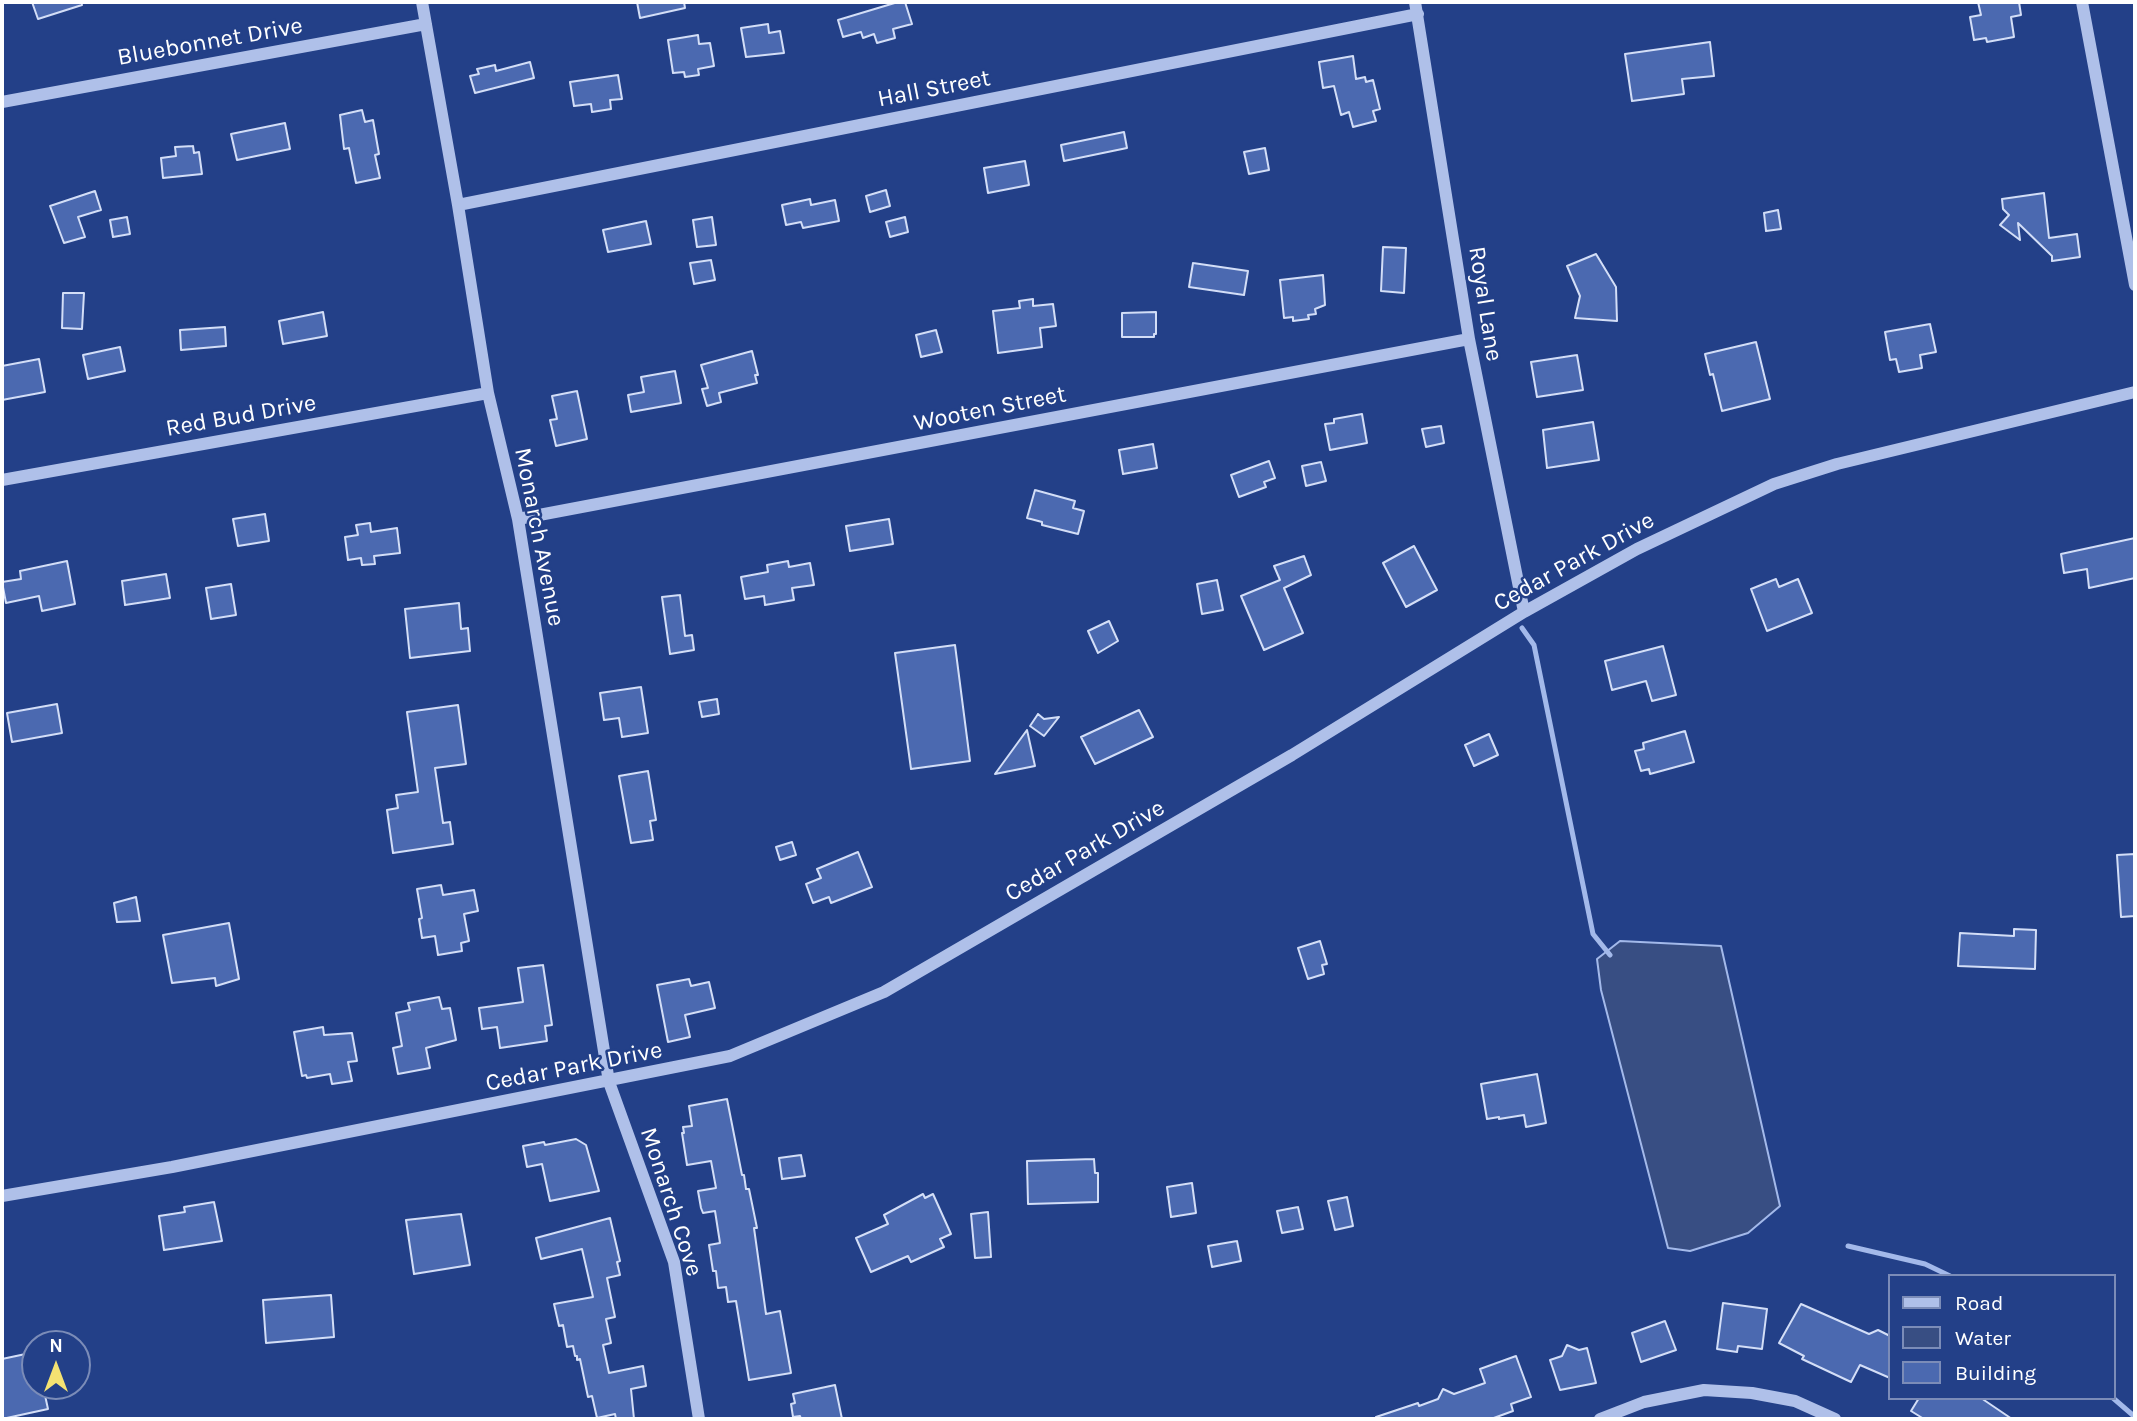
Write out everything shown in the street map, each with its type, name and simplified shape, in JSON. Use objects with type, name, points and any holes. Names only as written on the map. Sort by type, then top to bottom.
[{"type":"street","name":"Monarch Avenue","points":[[422,2],[488,393],[518,519],[609,1082]]},
{"type":"street","points":[[2082,2],[2135,285]]},
{"type":"street","name":"Hall Street","points":[[458,205],[1416,8]]},
{"type":"street","name":"Royal Lane","points":[[1416,8],[1469,340],[1524,612]]},
{"type":"street","name":"Bluebonnet Drive","points":[[2,102],[426,24]]},
{"type":"street","name":"Wooten Street","points":[[518,519],[1469,340]]},
{"type":"street","name":"Cedar Park Drive","points":[[2,1196],[172,1167],[730,1056],[884,992],[1292,755],[1524,612],[1636,549],[1774,484],[1837,464],[2135,392]]},
{"type":"street","name":"Red Bud Drive","points":[[2,480],[488,393]]},
{"type":"street","name":"Monarch Cove","points":[[609,1082],[674,1262],[699,1419]]},
{"type":"street","points":[[1600,1419],[1644,1402],[1704,1390],[1752,1393],[1795,1401],[1835,1419]]},
{"type":"water","points":[[1620,941],[1721,946],[1780,1206],[1748,1233],[1690,1251],[1668,1248],[1601,990],[1597,959]]},
{"type":"building","points":[[32,2],[81,2],[82,5],[38,19]]},
{"type":"building","points":[[637,2],[684,2],[685,8],[640,18]]},
{"type":"building","points":[[905,2],[912,24],[893,29],[895,38],[877,43],[874,34],[863,38],[861,32],[843,37],[838,20]]},
{"type":"building","points":[[1978,2],[2019,2],[2021,15],[2011,17],[2014,37],[1987,42],[1986,38],[1974,40],[1970,17],[1981,15]]},
{"type":"building","points":[[768,24],[769,33],[780,31],[784,53],[746,57],[741,28]]},
{"type":"building","points":[[698,35],[699,44],[710,43],[714,66],[698,69],[699,75],[685,77],[684,72],[673,73],[668,40]]},
{"type":"building","points":[[1710,42],[1714,76],[1682,79],[1684,94],[1632,101],[1625,54]]},
{"type":"building","points":[[1353,56],[1356,79],[1365,77],[1366,82],[1373,80],[1380,109],[1373,111],[1376,121],[1353,127],[1349,112],[1341,115],[1334,86],[1323,88],[1319,62]]},
{"type":"building","points":[[530,62],[534,78],[475,93],[470,76],[479,74],[477,69],[495,65],[496,71]]},
{"type":"building","points":[[618,75],[622,99],[610,100],[611,109],[592,112],[591,104],[574,106],[570,82]]},
{"type":"building","points":[[362,110],[365,122],[373,120],[379,154],[375,155],[380,178],[356,183],[349,148],[344,149],[340,115]]},
{"type":"building","points":[[285,123],[290,149],[237,160],[231,134]]},
{"type":"building","points":[[1124,132],[1127,148],[1064,161],[1061,145]]},
{"type":"building","points":[[193,146],[194,153],[199,152],[202,174],[163,178],[161,158],[176,156],[175,147]]},
{"type":"building","points":[[1265,148],[1269,170],[1249,174],[1244,152]]},
{"type":"building","points":[[1025,161],[1029,185],[988,193],[984,168]]},
{"type":"building","points":[[886,190],[890,206],[870,212],[866,196]]},
{"type":"building","points":[[95,191],[101,210],[78,217],[85,237],[64,243],[50,206]]},
{"type":"building","points":[[2044,193],[2049,238],[2077,234],[2080,257],[2052,261],[2052,256],[2018,223],[2020,240],[2000,225],[2009,215],[2003,209],[2002,199]]},
{"type":"building","points":[[810,199],[811,205],[835,200],[839,221],[803,228],[801,222],[786,225],[782,205]]},
{"type":"building","points":[[1778,210],[1781,229],[1766,231],[1764,213]]},
{"type":"building","points":[[127,217],[130,234],[113,237],[110,220]]},
{"type":"building","points":[[712,217],[716,245],[697,247],[693,220]]},
{"type":"building","points":[[905,217],[908,232],[890,237],[886,222]]},
{"type":"building","points":[[646,221],[651,244],[608,252],[603,230]]},
{"type":"building","points":[[1383,247],[1406,248],[1404,293],[1381,291]]},
{"type":"building","points":[[1596,254],[1616,287],[1617,321],[1575,318],[1580,296],[1567,266]]},
{"type":"building","points":[[711,260],[715,280],[694,284],[690,263]]},
{"type":"building","points":[[1193,263],[1248,271],[1244,295],[1189,287]]},
{"type":"building","points":[[1323,275],[1325,305],[1315,309],[1316,314],[1308,315],[1309,319],[1293,321],[1293,317],[1284,318],[1280,280]]},
{"type":"building","points":[[63,293],[84,293],[82,329],[62,328]]},
{"type":"building","points":[[1033,299],[1033,306],[1053,304],[1056,326],[1040,328],[1042,347],[998,353],[993,311],[1020,308],[1019,301]]},
{"type":"building","points":[[323,312],[327,336],[283,344],[279,321]]},
{"type":"building","points":[[1156,312],[1154,337],[1122,337],[1122,313]]},
{"type":"building","points":[[1930,324],[1936,352],[1920,355],[1922,368],[1899,372],[1896,359],[1890,360],[1885,332]]},
{"type":"building","points":[[225,327],[226,346],[181,350],[180,330]]},
{"type":"building","points":[[936,330],[942,352],[921,357],[916,335]]},
{"type":"building","points":[[1756,342],[1770,399],[1722,411],[1705,354]]},
{"type":"building","points":[[120,347],[125,371],[88,379],[83,355]]},
{"type":"building","points":[[752,351],[758,375],[755,375],[757,383],[719,393],[721,402],[707,406],[702,389],[708,388],[701,365]]},
{"type":"building","points":[[1577,355],[1583,390],[1537,397],[1531,362]]},
{"type":"building","points":[[39,359],[45,392],[2,400],[2,366]]},
{"type":"building","points":[[675,371],[681,403],[631,412],[628,395],[644,392],[641,377]]},
{"type":"building","points":[[577,391],[587,439],[556,446],[550,420],[557,419],[552,396]]},
{"type":"building","points":[[1362,414],[1367,443],[1330,450],[1325,424],[1334,423],[1334,419]]},
{"type":"building","points":[[1593,422],[1599,460],[1547,468],[1543,430]]},
{"type":"building","points":[[1441,426],[1444,443],[1426,447],[1422,429]]},
{"type":"building","points":[[1153,444],[1157,468],[1123,474],[1119,450]]},
{"type":"building","points":[[1269,461],[1275,478],[1264,482],[1266,487],[1239,497],[1231,475]]},
{"type":"building","points":[[1321,462],[1326,481],[1306,486],[1302,466]]},
{"type":"building","points":[[1035,490],[1075,501],[1073,508],[1084,511],[1078,534],[1042,525],[1042,522],[1027,518]]},
{"type":"building","points":[[265,514],[269,541],[238,546],[233,519]]},
{"type":"building","points":[[889,519],[893,544],[850,551],[846,526]]},
{"type":"building","points":[[370,523],[371,532],[397,528],[400,553],[374,556],[375,564],[362,565],[361,558],[348,560],[345,537],[358,535],[356,525]]},
{"type":"building","points":[[2135,538],[2135,578],[2089,588],[2087,569],[2064,573],[2061,554]]},
{"type":"building","points":[[1414,546],[1437,590],[1406,607],[1383,563]]},
{"type":"building","points":[[1304,556],[1311,575],[1284,588],[1303,633],[1264,650],[1241,596],[1280,580],[1274,566]]},
{"type":"building","points":[[67,561],[75,604],[42,611],[39,596],[6,603],[2,582],[21,579],[20,571]]},
{"type":"building","points":[[788,561],[789,567],[810,563],[814,585],[792,588],[794,600],[765,605],[764,596],[745,599],[741,577],[768,572],[767,565]]},
{"type":"building","points":[[166,574],[170,598],[125,605],[122,581]]},
{"type":"building","points":[[1776,579],[1779,587],[1798,579],[1812,613],[1767,631],[1751,589]]},
{"type":"building","points":[[1217,580],[1223,610],[1202,614],[1197,584]]},
{"type":"building","points":[[231,584],[236,615],[211,619],[206,588]]},
{"type":"building","points":[[680,595],[685,636],[692,635],[694,650],[670,654],[662,597]]},
{"type":"building","points":[[459,603],[461,629],[468,628],[470,651],[410,658],[405,609]]},
{"type":"building","points":[[1109,621],[1118,641],[1098,653],[1088,631]]},
{"type":"building","points":[[955,645],[970,761],[911,769],[895,653]]},
{"type":"building","points":[[1663,646],[1676,695],[1652,701],[1646,681],[1612,690],[1605,661]]},
{"type":"building","points":[[641,687],[648,733],[622,737],[619,718],[604,720],[600,693]]},
{"type":"building","points":[[717,699],[719,714],[702,717],[699,702]]},
{"type":"building","points":[[57,704],[62,733],[12,742],[7,713]]},
{"type":"building","points":[[458,705],[466,764],[435,768],[443,823],[450,822],[453,844],[393,853],[387,810],[398,808],[396,795],[418,792],[407,712]]},
{"type":"building","points":[[1139,710],[1153,737],[1095,764],[1081,737]]},
{"type":"building","points":[[1038,714],[1044,719],[1059,717],[1044,736],[1030,726]]},
{"type":"building","points":[[1027,730],[1035,766],[995,774]]},
{"type":"building","points":[[1685,731],[1694,762],[1650,774],[1649,769],[1641,771],[1635,751],[1644,749],[1643,743]]},
{"type":"building","points":[[1489,734],[1498,755],[1474,766],[1465,745]]},
{"type":"building","points":[[648,771],[656,820],[650,821],[653,840],[631,843],[619,776]]},
{"type":"building","points":[[792,842],[796,855],[780,860],[776,847]]},
{"type":"building","points":[[858,852],[872,887],[831,903],[829,897],[813,903],[806,884],[821,878],[817,869]]},
{"type":"building","points":[[2135,854],[2135,916],[2121,917],[2117,855]]},
{"type":"building","points":[[441,885],[443,895],[474,890],[478,911],[464,914],[469,941],[461,943],[462,951],[438,955],[435,936],[422,938],[417,889]]},
{"type":"building","points":[[136,897],[140,921],[117,922],[114,903]]},
{"type":"building","points":[[229,923],[239,979],[216,986],[215,978],[172,983],[163,935]]},
{"type":"building","points":[[2014,929],[2036,930],[2035,969],[1958,966],[1960,933],[2014,936]]},
{"type":"building","points":[[1320,941],[1327,964],[1322,965],[1324,974],[1308,979],[1298,948]]},
{"type":"building","points":[[543,965],[552,1025],[545,1026],[547,1041],[500,1048],[497,1027],[482,1029],[479,1008],[523,1002],[518,968]]},
{"type":"building","points":[[689,979],[691,986],[709,982],[715,1008],[685,1015],[690,1037],[668,1042],[657,985]]},
{"type":"building","points":[[439,997],[442,1009],[450,1008],[456,1040],[426,1048],[430,1068],[398,1074],[393,1048],[402,1046],[396,1013],[410,1010],[408,1003]]},
{"type":"building","points":[[323,1027],[324,1035],[352,1033],[357,1061],[348,1062],[352,1081],[332,1084],[330,1074],[307,1078],[306,1075],[302,1076],[294,1032]]},
{"type":"building","points":[[1537,1074],[1546,1123],[1526,1127],[1524,1115],[1487,1119],[1481,1084]]},
{"type":"building","points":[[727,1099],[742,1175],[746,1189],[749,1189],[757,1228],[754,1228],[766,1314],[780,1311],[791,1373],[749,1380],[736,1301],[728,1302],[726,1287],[718,1288],[716,1271],[713,1271],[709,1245],[720,1243],[715,1211],[703,1213],[698,1191],[716,1188],[711,1161],[687,1165],[682,1133],[683,1127],[692,1126],[689,1106]]},
{"type":"building","points":[[576,1139],[586,1145],[599,1191],[550,1201],[542,1164],[527,1167],[523,1146]]},
{"type":"building","points":[[801,1155],[805,1176],[782,1179],[779,1158]]},
{"type":"building","points":[[1094,1159],[1095,1173],[1098,1173],[1098,1202],[1028,1204],[1027,1161]]},
{"type":"building","points":[[1192,1183],[1196,1213],[1171,1217],[1167,1187]]},
{"type":"building","points":[[923,1194],[925,1198],[933,1194],[951,1234],[940,1239],[944,1247],[911,1262],[908,1256],[871,1272],[856,1238],[888,1224],[884,1215]]},
{"type":"building","points":[[1347,1197],[1353,1226],[1335,1230],[1328,1201]]},
{"type":"building","points":[[214,1202],[222,1241],[164,1250],[159,1216],[185,1212],[184,1207]]},
{"type":"building","points":[[1298,1207],[1303,1229],[1282,1233],[1277,1211]]},
{"type":"building","points":[[988,1212],[991,1257],[975,1258],[971,1214]]},
{"type":"building","points":[[461,1214],[470,1265],[414,1274],[406,1220]]},
{"type":"building","points":[[610,1218],[620,1261],[617,1262],[620,1275],[607,1278],[615,1317],[606,1319],[611,1343],[603,1345],[609,1373],[643,1366],[646,1386],[631,1389],[634,1419],[616,1419],[615,1414],[597,1418],[592,1396],[588,1397],[580,1359],[577,1360],[573,1346],[567,1347],[563,1325],[559,1326],[554,1304],[593,1297],[582,1249],[541,1259],[536,1238]]},
{"type":"building","points":[[1237,1241],[1241,1261],[1212,1267],[1208,1246]]},
{"type":"building","points":[[331,1295],[334,1337],[266,1343],[263,1300]]},
{"type":"building","points":[[1723,1303],[1767,1309],[1762,1349],[1738,1346],[1737,1352],[1717,1349]]},
{"type":"building","points":[[1801,1304],[1869,1334],[1878,1330],[1888,1335],[1888,1377],[1860,1365],[1851,1382],[1802,1359],[1804,1356],[1779,1343]]},
{"type":"building","points":[[1665,1321],[1676,1350],[1641,1362],[1632,1333]]},
{"type":"building","points":[[1567,1345],[1579,1350],[1587,1348],[1596,1383],[1560,1390],[1550,1360],[1562,1356]]},
{"type":"building","points":[[21,1355],[21,1400],[46,1400],[48,1409],[2,1419],[2,1359]]},
{"type":"building","points":[[1516,1356],[1531,1397],[1511,1404],[1513,1411],[1491,1419],[1376,1417],[1438,1399],[1443,1389],[1454,1394],[1485,1383],[1480,1369]]},
{"type":"building","points":[[835,1385],[842,1419],[793,1417],[793,1394]]},
{"type":"building","points":[[1918,1400],[1984,1400],[2012,1419],[1924,1419],[1911,1411]]},
{"type":"waterway","points":[[1522,628],[1534,645],[1593,934],[1610,955]]},
{"type":"waterway","points":[[1848,1246],[1925,1264],[1946,1274]]},
{"type":"waterway","points":[[2115,1400],[2135,1417]]}]
